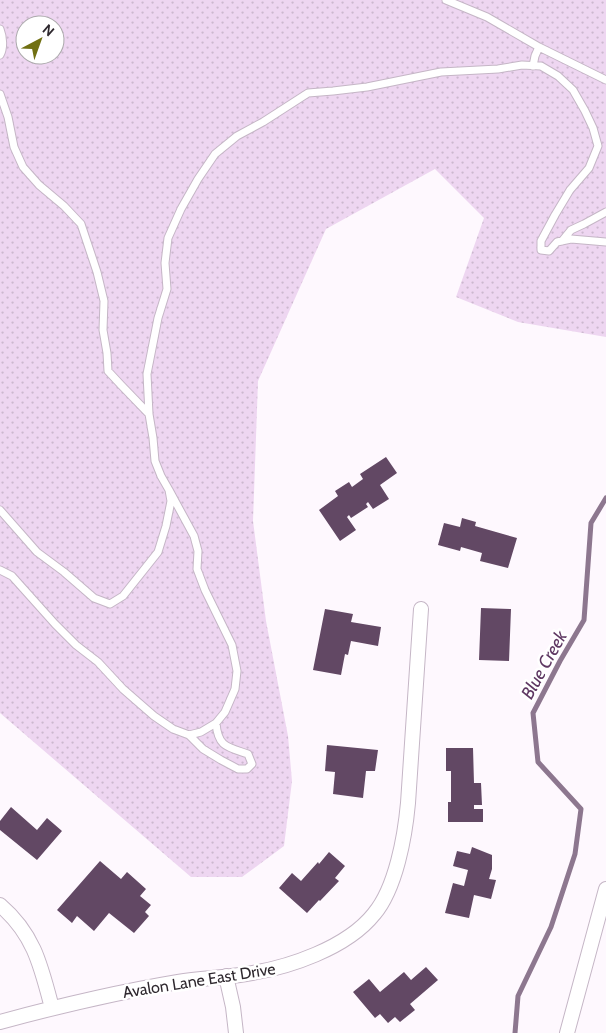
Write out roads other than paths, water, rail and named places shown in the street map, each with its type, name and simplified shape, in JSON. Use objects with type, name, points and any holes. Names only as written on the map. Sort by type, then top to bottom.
[{"type":"street","name":"Avalon Lane East Drive","points":[[0,1022],[97,997],[142,988],[268,970],[318,953],[361,928],[383,901],[403,841],[407,818],[421,609]]},
{"type":"street","points":[[567,1033],[606,889]]},
{"type":"street","points":[[0,905],[22,927],[36,953],[52,1008]]},
{"type":"street","points":[[226,976],[233,1007],[236,1033]]},
{"type":"lane","points":[[446,0],[487,16],[539,47],[606,80]]},
{"type":"lane","points":[[0,29],[2,34],[2,51],[0,55]]},
{"type":"lane","points":[[533,66],[539,47]]},
{"type":"lane","points":[[189,735],[201,732],[216,723],[226,712],[235,689],[237,671],[232,645],[205,590],[197,569],[198,551],[194,536],[161,476],[155,461],[149,414],[147,374],[158,318],[167,289],[166,263],[168,238],[185,202],[215,154],[237,136],[308,93],[367,87],[441,72],[498,70],[522,65],[541,66],[558,76],[573,90],[593,128],[598,146],[588,168],[570,190],[541,241],[541,250],[549,250],[557,242],[571,239],[606,242]]},
{"type":"lane","points":[[0,94],[8,117],[14,147],[23,167],[39,185],[64,206],[81,224],[97,272],[104,302],[103,330],[108,371],[149,414]]},
{"type":"lane","points":[[562,241],[571,230],[606,212]]},
{"type":"lane","points":[[0,510],[37,552],[94,598],[110,604],[123,596],[158,552],[171,502],[169,490]]},
{"type":"lane","points":[[0,570],[12,576],[54,624],[76,645],[98,662],[123,689],[154,716],[173,729],[189,735],[203,749],[221,760],[238,769],[247,769],[252,764],[248,754],[222,743],[217,734],[216,723]]},
{"type":"waterway","name":"Blue Creek","points":[[515,1033],[518,996],[551,927],[575,854],[581,809],[538,762],[533,713],[584,620],[591,523],[606,498]]}]
